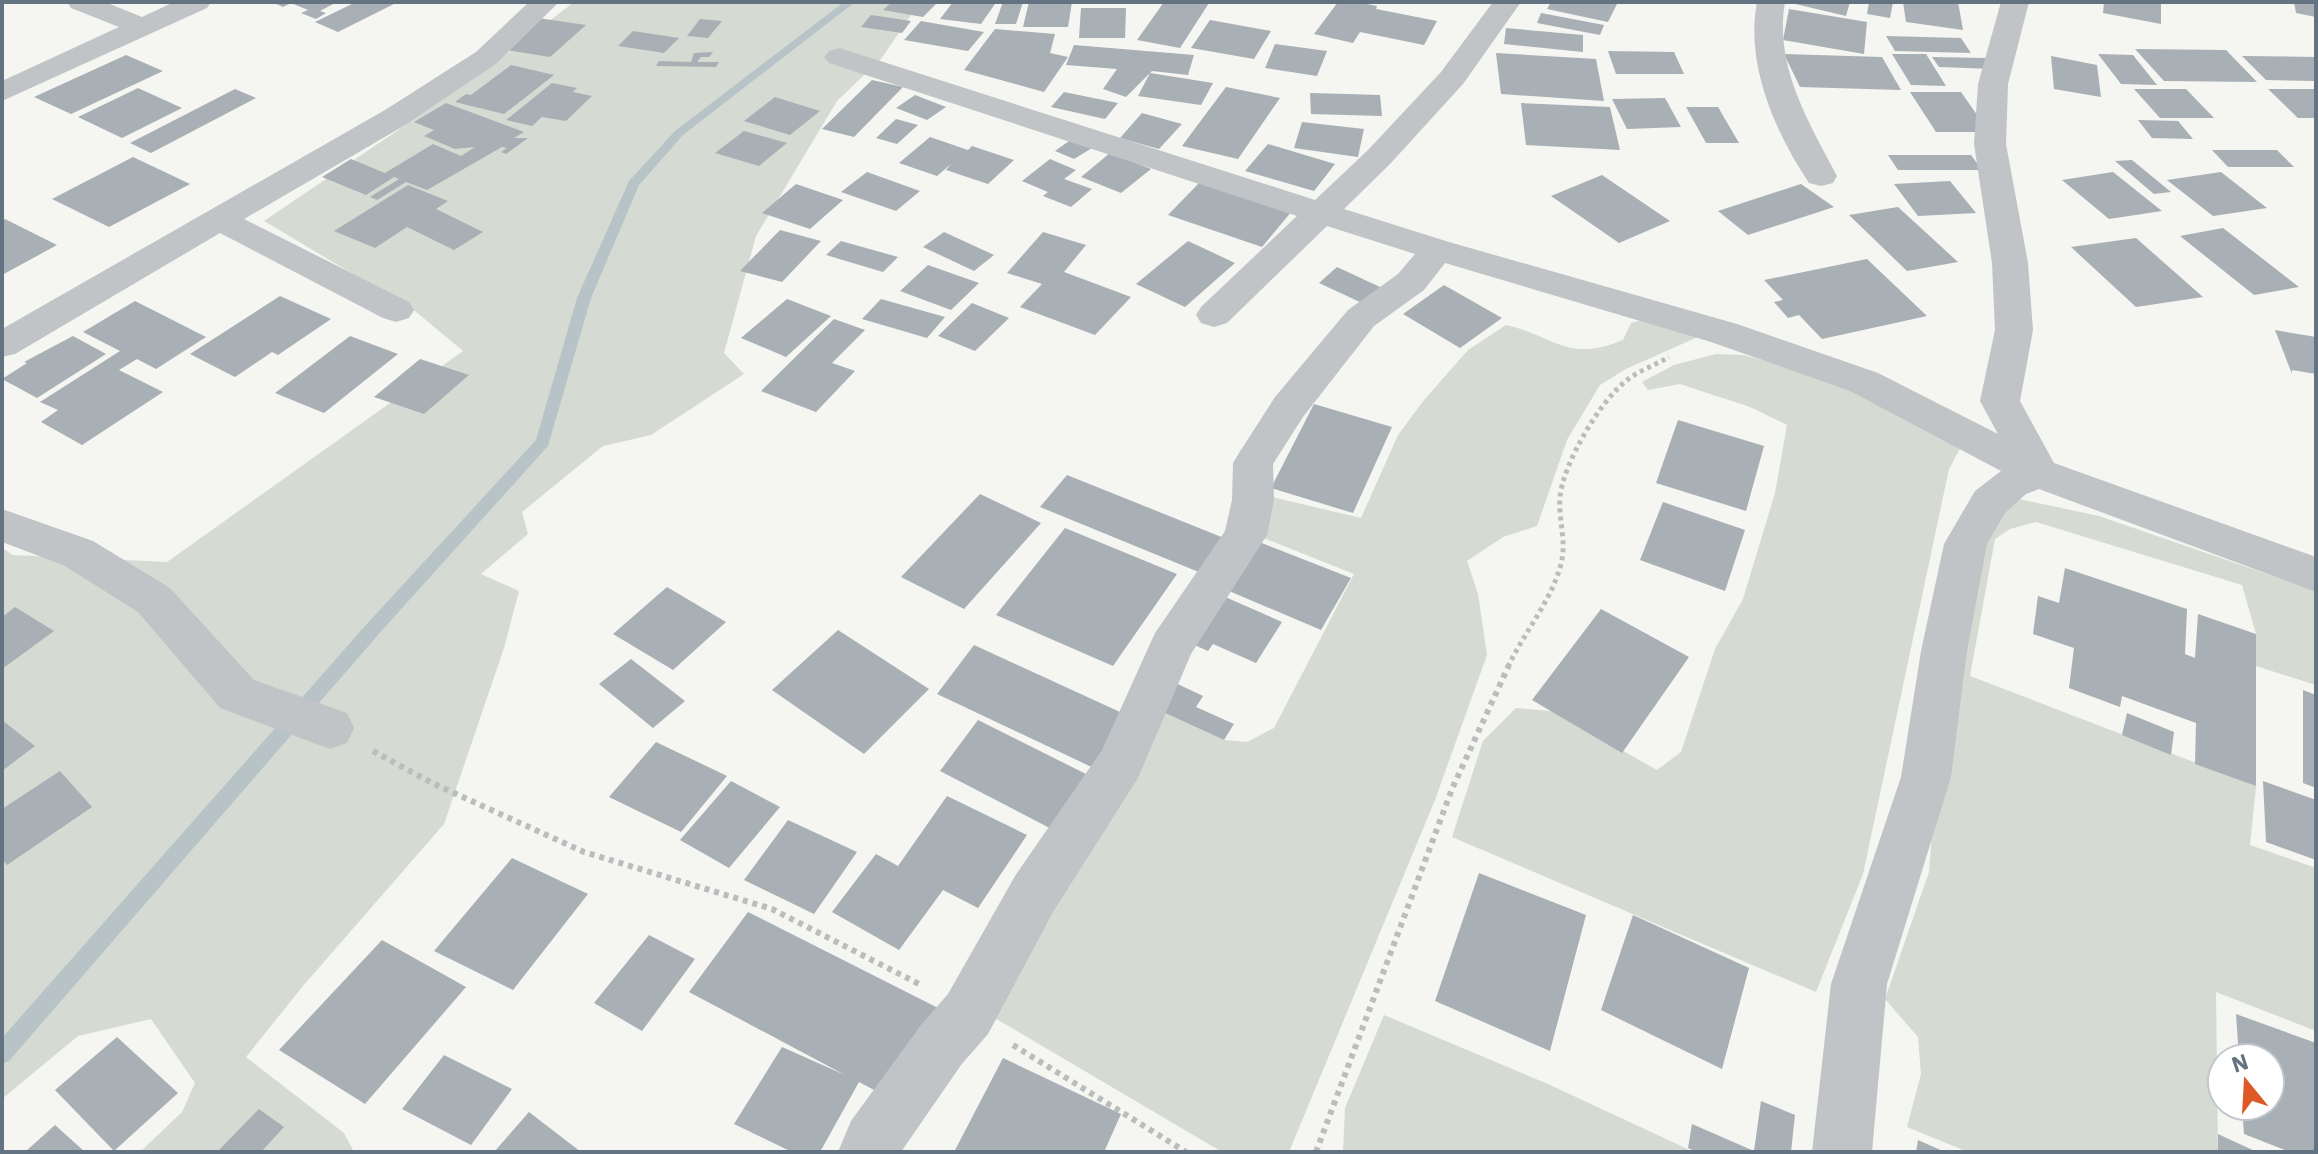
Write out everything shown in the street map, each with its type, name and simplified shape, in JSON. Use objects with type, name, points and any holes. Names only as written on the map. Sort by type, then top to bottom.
[{"type":"street","points":[[81,2],[142,27]]},
{"type":"street","points":[[2,92],[197,2]]},
{"type":"street","points":[[2,345],[396,117],[486,58],[545,2]]},
{"type":"street","points":[[1214,315],[1379,157],[1452,78],[1507,2]]},
{"type":"street","points":[[1771,2],[1769,47],[1777,90],[1821,176]]},
{"type":"street","points":[[2015,2],[1993,84],[1990,144],[2010,263],[2014,330],[2000,401],[2039,473]]},
{"type":"street","points":[[839,57],[1437,250],[1724,333],[1864,382],[2039,473],[2316,575]]},
{"type":"street","points":[[220,220],[396,310]]},
{"type":"street","points":[[868,1152],[941,1045],[968,1014],[1034,894],[1121,763],[1171,646],[1246,535],[1253,500],[1253,463],[1289,407],[1361,318],[1411,282],[1437,250]]},
{"type":"street","points":[[1842,1152],[1859,984],[1926,777],[1944,651],[1966,544],[1990,502],[2011,483],[2039,473]]},
{"type":"street","points":[[2,525],[78,553],[154,600],[237,694],[330,728]]},
{"type":"path","points":[[1316,1152],[1452,789],[1513,656],[1550,594],[1561,563],[1565,536],[1560,496],[1578,444],[1601,408],[1626,381],[1671,356],[1716,340],[1724,333]]},
{"type":"path","points":[[330,728],[432,783],[584,852],[772,909],[928,988],[1186,1152]]},
{"type":"shaded area","points":[[574,2],[920,2],[881,59],[837,101],[756,236],[724,353],[744,374],[651,435],[603,446],[522,512],[528,534],[481,574],[519,591],[504,648],[444,824],[303,986],[246,1057],[344,1133],[354,1152],[140,1152],[182,1112],[195,1083],[151,1019],[78,1036],[2,1099],[2,548],[13,555],[167,562],[463,351],[415,311],[264,221],[475,78]]},
{"type":"shaded area","points":[[1676,311],[1700,336],[1626,369],[1600,385],[1567,440],[1537,526],[1503,537],[1467,561],[1478,594],[1487,655],[1435,800],[1289,1152],[1222,1152],[988,1014],[1152,707],[1224,740],[1247,742],[1274,728],[1354,574],[1261,537],[1272,497],[1361,518],[1398,435],[1424,400],[1468,350],[1506,325],[1563,346],[1589,349],[1623,340],[1631,323]]},
{"type":"shaded area","points":[[1716,354],[1744,355],[1878,393],[1965,439],[1949,469],[1863,874],[1816,992],[1452,837],[1483,741],[1516,708],[1552,711],[1657,770],[1681,752],[1715,649],[1743,599],[1775,493],[1787,425],[1750,407],[1680,384],[1648,390],[1642,382],[1674,365]]},
{"type":"shaded area","points":[[2019,499],[2099,516],[2316,591],[2316,685],[2256,666],[2256,634],[2242,585],[2036,522],[2010,529],[1995,539],[1970,676],[2256,786],[2250,845],[2316,868],[2316,1031],[2216,992],[2217,1042],[2206,1042],[2206,1122],[2218,1122],[2218,1152],[1968,1152],[1907,1127],[1921,1074],[1918,1037],[1885,999],[1929,872],[1938,753],[1988,522]]},
{"type":"shaded area","points":[[1384,1015],[1548,1084],[1694,1152],[1343,1152],[1345,1108]]},
{"type":"building","points":[[272,2],[337,2],[320,11],[326,13],[316,19],[301,13],[308,10],[291,3],[283,7]]},
{"type":"building","points":[[356,2],[398,2],[338,32],[315,22]]},
{"type":"building","points":[[892,2],[938,2],[923,17],[883,10]]},
{"type":"building","points":[[953,2],[995,4],[981,24],[940,19]]},
{"type":"building","points":[[1003,2],[1023,2],[1016,24],[995,24]]},
{"type":"building","points":[[1029,2],[1072,2],[1068,27],[1023,27]]},
{"type":"building","points":[[1164,2],[1209,3],[1180,48],[1137,40]]},
{"type":"building","points":[[1338,2],[1357,2],[1377,6],[1376,9],[1437,21],[1424,45],[1360,32],[1353,43],[1314,34]]},
{"type":"building","points":[[1551,2],[1617,4],[1608,22],[1547,9]]},
{"type":"building","points":[[1787,2],[1850,2],[1846,16]]},
{"type":"building","points":[[1869,2],[1893,2],[1890,18],[1867,14]]},
{"type":"building","points":[[1903,2],[1958,2],[1963,30],[1906,22]]},
{"type":"building","points":[[2104,2],[2161,2],[2161,24],[2103,13]]},
{"type":"building","points":[[2294,2],[2316,2],[2316,17],[2296,13]]},
{"type":"building","points":[[1081,8],[1126,8],[1125,38],[1079,38]]},
{"type":"building","points":[[1789,9],[1867,22],[1864,54],[1783,40]]},
{"type":"building","points":[[1541,13],[1604,25],[1600,35],[1537,23]]},
{"type":"building","points":[[871,15],[911,21],[902,33],[861,27]]},
{"type":"building","points":[[538,18],[586,25],[550,57],[501,49]]},
{"type":"building","points":[[700,19],[722,21],[708,38],[687,36]]},
{"type":"building","points":[[1210,20],[1271,31],[1254,59],[1191,48]]},
{"type":"building","points":[[921,21],[984,32],[968,51],[904,40]]},
{"type":"building","points":[[1506,28],[1583,35],[1583,52],[1504,44]]},
{"type":"building","points":[[995,29],[1055,34],[1050,53],[1068,57],[1044,92],[964,70]]},
{"type":"building","points":[[633,31],[679,38],[664,53],[618,46]]},
{"type":"building","points":[[1886,36],[1961,38],[1971,53],[1895,51]]},
{"type":"building","points":[[1275,44],[1327,51],[1317,76],[1265,68]]},
{"type":"building","points":[[1074,45],[1194,55],[1188,75],[1152,71],[1126,97],[1103,89],[1117,69],[1066,65]]},
{"type":"building","points":[[2135,49],[2226,50],[2257,82],[2164,81]]},
{"type":"building","points":[[1608,51],[1674,52],[1684,74],[1616,74]]},
{"type":"building","points":[[713,52],[697,62],[719,62],[716,67],[656,66],[659,61],[691,62],[694,53]]},
{"type":"building","points":[[1496,53],[1596,59],[1604,101],[1501,94]]},
{"type":"building","points":[[1784,54],[1882,57],[1901,90],[1800,87]]},
{"type":"building","points":[[1892,54],[1926,54],[1946,86],[1911,85]]},
{"type":"building","points":[[2098,54],[2133,55],[2157,85],[2121,84]]},
{"type":"building","points":[[126,55],[163,71],[71,114],[34,97]]},
{"type":"building","points":[[2051,56],[2097,65],[2101,97],[2054,89]]},
{"type":"building","points":[[2242,56],[2316,57],[2316,81],[2266,80]]},
{"type":"building","points":[[1932,57],[1986,58],[1994,69],[1939,67]]},
{"type":"building","points":[[511,65],[554,75],[504,114],[455,102],[466,94],[471,95]]},
{"type":"building","points":[[1150,73],[1213,83],[1201,105],[1138,96]]},
{"type":"building","points":[[872,80],[903,87],[854,137],[822,129]]},
{"type":"building","points":[[552,83],[577,88],[573,92],[592,96],[566,121],[542,117],[532,126],[506,120]]},
{"type":"building","points":[[1226,87],[1280,98],[1238,159],[1182,146]]},
{"type":"building","points":[[138,88],[182,108],[122,138],[78,117]]},
{"type":"building","points":[[235,89],[256,98],[151,153],[130,143]]},
{"type":"building","points":[[2134,89],[2186,89],[2214,118],[2160,118]]},
{"type":"building","points":[[2268,89],[2316,89],[2316,118],[2298,118]]},
{"type":"building","points":[[1064,92],[1118,103],[1105,119],[1051,107]]},
{"type":"building","points":[[1910,92],[1961,92],[1989,132],[1936,132]]},
{"type":"building","points":[[1310,93],[1380,95],[1382,116],[1311,114]]},
{"type":"building","points":[[915,95],[946,107],[927,120],[896,108]]},
{"type":"building","points":[[775,97],[820,111],[790,135],[744,121]]},
{"type":"building","points":[[1665,98],[1681,127],[1627,129],[1612,99]]},
{"type":"building","points":[[446,103],[524,132],[514,138],[528,138],[506,154],[501,152],[507,148],[502,147],[427,190],[406,182],[377,200],[370,197],[399,179],[394,177],[366,195],[322,177],[351,159],[385,173],[433,144],[461,156],[475,147],[455,149],[424,136],[434,130],[414,122]]},
{"type":"building","points":[[1521,103],[1610,107],[1620,150],[1526,145]]},
{"type":"building","points":[[1686,107],[1718,107],[1739,143],[1706,143]]},
{"type":"building","points":[[1142,113],[1182,124],[1159,149],[1120,138]]},
{"type":"building","points":[[896,119],[918,125],[897,144],[876,138]]},
{"type":"building","points":[[2138,120],[2178,121],[2193,139],[2152,138]]},
{"type":"building","points":[[1302,122],[1364,129],[1358,157],[1294,148]]},
{"type":"building","points":[[744,131],[787,143],[759,166],[715,153]]},
{"type":"building","points":[[930,137],[968,150],[972,146],[1014,160],[988,184],[946,170],[951,164],[937,176],[899,163]]},
{"type":"building","points":[[1072,139],[1092,148],[1074,159],[1055,151]]},
{"type":"building","points":[[1268,144],[1335,164],[1314,191],[1245,171]]},
{"type":"building","points":[[2212,150],[2277,150],[2294,167],[2228,167]]},
{"type":"building","points":[[1110,153],[1151,169],[1121,193],[1081,177]]},
{"type":"building","points":[[1888,155],[1971,155],[1982,170],[1898,170]]},
{"type":"building","points":[[133,157],[190,184],[109,227],[52,199]]},
{"type":"building","points":[[1050,159],[1076,170],[1064,179],[1092,189],[1071,207],[1043,196],[1048,192],[1022,181]]},
{"type":"building","points":[[2132,160],[2171,192],[2154,194],[2115,161]]},
{"type":"building","points":[[867,172],[920,191],[896,211],[841,192]]},
{"type":"building","points":[[2113,172],[2162,211],[2109,219],[2062,180]]},
{"type":"building","points":[[2221,172],[2267,208],[2213,216],[2167,180]]},
{"type":"building","points":[[1602,175],[1670,221],[1619,243],[1551,196]]},
{"type":"building","points":[[1950,181],[1976,213],[1918,216],[1894,184]]},
{"type":"building","points":[[1200,182],[1292,211],[1262,247],[1168,215]]},
{"type":"building","points":[[796,184],[843,200],[810,229],[762,213]]},
{"type":"building","points":[[1801,184],[1834,207],[1748,235],[1718,211]]},
{"type":"building","points":[[408,185],[448,201],[436,209],[483,232],[454,250],[407,227],[375,248],[334,231]]},
{"type":"building","points":[[1898,207],[1958,262],[1907,271],[1849,215]]},
{"type":"building","points":[[5,219],[57,245],[2,275],[2,221]]},
{"type":"building","points":[[2223,228],[2299,287],[2254,295],[2180,236]]},
{"type":"building","points":[[780,230],[821,241],[782,282],[740,271]]},
{"type":"building","points":[[944,232],[994,255],[974,271],[923,247]]},
{"type":"building","points":[[1043,232],[1086,245],[1064,272],[1131,297],[1095,335],[1020,307],[1042,284],[1007,273]]},
{"type":"building","points":[[2136,238],[2203,297],[2136,307],[2071,247]]},
{"type":"building","points":[[841,241],[898,257],[883,272],[826,255]]},
{"type":"building","points":[[1188,241],[1235,263],[1185,307],[1136,284]]},
{"type":"building","points":[[1867,259],[1927,316],[1822,339],[1799,315],[1788,318],[1774,302],[1783,300],[1764,280]]},
{"type":"building","points":[[928,265],[979,283],[951,310],[900,291]]},
{"type":"building","points":[[1337,267],[1380,287],[1362,303],[1319,283]]},
{"type":"building","points":[[1444,285],[1502,318],[1460,348],[1403,314]]},
{"type":"building","points":[[280,296],[331,319],[278,355],[272,352],[235,377],[190,354]]},
{"type":"building","points":[[787,299],[831,316],[786,357],[741,338]]},
{"type":"building","points":[[881,299],[945,317],[927,338],[862,319]]},
{"type":"building","points":[[135,301],[206,337],[156,369],[137,359],[119,370],[163,392],[82,445],[41,422],[58,410],[40,402],[120,351],[83,332]]},
{"type":"building","points":[[972,303],[1009,318],[975,351],[938,336]]},
{"type":"building","points":[[834,319],[865,330],[832,363],[855,371],[816,412],[761,391]]},
{"type":"building","points":[[2275,330],[2316,337],[2316,374],[2292,370],[2292,374]]},
{"type":"building","points":[[73,336],[106,354],[37,398],[2,379],[27,363],[24,362]]},
{"type":"building","points":[[350,336],[398,354],[324,413],[275,393]]},
{"type":"building","points":[[420,359],[469,375],[424,414],[374,397]]},
{"type":"building","points":[[1314,404],[1392,427],[1353,513],[1271,488]]},
{"type":"building","points":[[1678,420],[1764,446],[1746,511],[1656,483]]},
{"type":"building","points":[[1067,475],[1229,540],[1206,575],[1040,507]]},
{"type":"building","points":[[980,494],[1041,523],[964,609],[901,577]]},
{"type":"building","points":[[1663,502],[1745,530],[1725,591],[1640,560]]},
{"type":"building","points":[[1065,528],[1177,574],[1113,666],[996,615]]},
{"type":"building","points":[[1254,540],[1351,578],[1321,630],[1222,588]]},
{"type":"building","points":[[2065,568],[2187,609],[2185,654],[2195,658],[2198,614],[2256,634],[2256,786],[2195,764],[2196,723],[2122,696],[2120,707],[2069,688],[2074,648],[2033,634],[2038,596],[2059,603]]},
{"type":"building","points":[[667,587],[726,622],[673,670],[613,634]]},
{"type":"building","points":[[1223,596],[1282,622],[1256,663],[1213,644],[1208,651],[1190,643]]},
{"type":"building","points":[[15,607],[54,631],[2,669],[2,617]]},
{"type":"building","points":[[1601,609],[1689,657],[1622,753],[1532,700]]},
{"type":"building","points":[[838,630],[929,689],[864,754],[772,690]]},
{"type":"building","points":[[974,645],[1133,718],[1098,770],[937,694]]},
{"type":"building","points":[[631,659],[685,701],[653,728],[599,684]]},
{"type":"building","points":[[1169,680],[1203,696],[1196,707],[1234,724],[1224,740],[1152,707]]},
{"type":"building","points":[[2303,690],[2316,695],[2316,788],[2303,783]]},
{"type":"building","points":[[2127,713],[2174,732],[2171,755],[2122,735]]},
{"type":"building","points":[[2,720],[35,746],[2,771]]},
{"type":"building","points":[[978,720],[1102,782],[1065,836],[940,771]]},
{"type":"building","points":[[656,742],[727,776],[681,832],[609,797]]},
{"type":"building","points":[[60,771],[92,807],[7,865],[2,859],[2,809]]},
{"type":"building","points":[[731,781],[780,807],[729,868],[680,840]]},
{"type":"building","points":[[2263,781],[2316,800],[2316,860],[2266,842]]},
{"type":"building","points":[[947,796],[1027,835],[978,908],[943,890],[899,950],[832,912],[876,854],[898,866]]},
{"type":"building","points":[[788,820],[857,852],[814,914],[744,880]]},
{"type":"building","points":[[512,858],[588,894],[513,990],[434,951]]},
{"type":"building","points":[[1479,873],[1586,915],[1550,1051],[1435,1001]]},
{"type":"building","points":[[748,912],[948,1013],[895,1101],[859,1082],[820,1152],[792,1152],[734,1124],[782,1047],[845,1075],[689,992]]},
{"type":"building","points":[[1633,915],[1749,968],[1722,1069],[1601,1010]]},
{"type":"building","points":[[649,935],[695,959],[642,1031],[594,1003]]},
{"type":"building","points":[[382,940],[466,987],[365,1104],[279,1050]]},
{"type":"building","points":[[2236,1014],[2316,1043],[2316,1152],[2290,1152],[2244,1134],[2243,1122],[2286,1122],[2286,1042],[2238,1042]]},
{"type":"building","points":[[117,1037],[178,1093],[114,1151],[55,1090]]},
{"type":"building","points":[[444,1055],[512,1089],[471,1145],[402,1109]]},
{"type":"building","points":[[1003,1058],[1121,1114],[1104,1152],[954,1152]]},
{"type":"building","points":[[1761,1101],[1795,1115],[1791,1152],[1697,1152],[1688,1148],[1692,1124],[1754,1151]]},
{"type":"building","points":[[259,1109],[284,1127],[261,1152],[217,1152]]},
{"type":"building","points":[[529,1112],[581,1152],[494,1152]]},
{"type":"building","points":[[55,1125],[85,1152],[25,1152]]},
{"type":"building","points":[[2218,1134],[2257,1152],[2218,1152]]},
{"type":"building","points":[[1918,1140],[1945,1152],[1916,1152]]},
{"type":"waterway","points":[[2,1054],[371,631],[543,442],[584,298],[633,184],[679,133],[850,2]]}]
